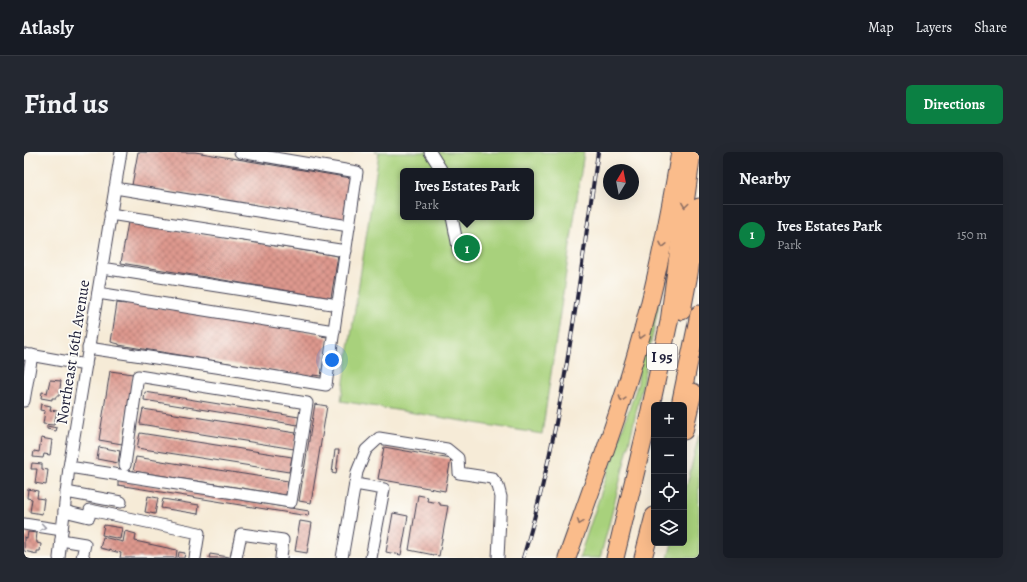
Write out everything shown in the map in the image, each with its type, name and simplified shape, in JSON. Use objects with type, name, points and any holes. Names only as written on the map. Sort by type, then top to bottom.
[{"type":"highway","points":[[567,558],[618,411],[644,325],[665,238],[680,152]]},
{"type":"highway","name":"I 95","points":[[615,558],[646,429],[669,322],[692,152]]},
{"type":"highway","points":[[664,402],[689,274],[699,207]]},
{"type":"highway","points":[[681,402],[699,314]]},
{"type":"highway","name":"I 95","points":[[687,417],[699,366]]},
{"type":"highway","points":[[626,558],[651,455]]},
{"type":"highway","points":[[643,558],[651,527]]},
{"type":"highway","points":[[652,558],[654,546]]},
{"type":"street","name":"Northeast 16th Avenue","points":[[59,558],[69,467],[121,152]]},
{"type":"street","points":[[88,348],[326,385],[357,172],[240,152]]},
{"type":"street","points":[[430,152],[440,168]]},
{"type":"street","points":[[115,188],[349,226]]},
{"type":"street","points":[[110,214],[346,251]]},
{"type":"street","points":[[453,220],[459,252]]},
{"type":"street","points":[[102,268],[338,305]]},
{"type":"street","points":[[98,293],[334,331]]},
{"type":"street","points":[[24,401],[28,354],[86,365]]},
{"type":"street","points":[[69,467],[291,502],[307,403],[138,376],[124,465]]},
{"type":"street","points":[[342,558],[357,472],[366,450],[379,438],[447,449],[458,458],[459,473],[492,478],[498,486],[501,497],[498,558]]},
{"type":"street","points":[[355,484],[384,489],[371,558]]},
{"type":"street","points":[[66,492],[121,502]]},
{"type":"street","points":[[64,511],[89,517],[90,510],[199,533],[195,558]]},
{"type":"street","points":[[24,524],[85,544],[82,558],[84,558]]},
{"type":"street","points":[[236,558],[241,534],[283,540],[281,558]]},
{"type":"green space","points":[[375,152],[584,152],[542,434],[341,401],[379,153]]},
{"type":"green space","points":[[656,304],[659,304],[639,400],[617,495],[600,558],[579,558],[638,383],[639,363]]},
{"type":"green space","points":[[699,434],[699,558],[668,558],[671,546],[687,546],[687,484]]},
{"type":"building","points":[[138,152],[195,152],[351,178],[344,220],[132,185]]},
{"type":"building","points":[[128,222],[338,256],[331,298],[121,263]]},
{"type":"building","points":[[127,302],[320,334],[320,336],[328,337],[321,376],[313,375],[313,377],[119,345],[111,342],[117,303],[126,304]]},
{"type":"building","points":[[110,371],[133,374],[122,444],[99,440]]},
{"type":"building","points":[[50,380],[61,381],[59,396],[52,398],[52,400],[41,398],[42,392],[47,393]]},
{"type":"building","points":[[145,392],[299,417],[298,425],[144,400]]},
{"type":"building","points":[[41,404],[51,406],[50,410],[57,411],[54,425],[43,424],[45,411],[40,410]]},
{"type":"building","points":[[315,404],[327,406],[311,503],[299,501]]},
{"type":"building","points":[[143,409],[296,433],[294,449],[140,424]]},
{"type":"building","points":[[47,426],[57,428],[56,431],[47,429]]},
{"type":"building","points":[[140,433],[292,457],[289,472],[137,448]]},
{"type":"building","points":[[41,438],[52,440],[50,455],[44,454],[43,458],[33,457],[34,451],[39,452]]},
{"type":"building","points":[[99,447],[120,451],[118,463],[97,459]]},
{"type":"building","points":[[384,447],[451,459],[445,491],[378,479]]},
{"type":"building","points":[[335,450],[339,450],[336,474],[332,473]]},
{"type":"building","points":[[136,457],[288,481],[286,495],[133,471]]},
{"type":"building","points":[[32,463],[42,464],[42,469],[48,470],[46,485],[35,483],[37,469],[31,469]]},
{"type":"building","points":[[118,480],[309,511],[308,516],[118,485]]},
{"type":"building","points":[[28,489],[38,491],[37,498],[44,499],[42,514],[30,512],[32,499],[27,498]]},
{"type":"building","points":[[418,495],[428,497],[427,501],[448,506],[439,556],[409,550]]},
{"type":"building","points":[[148,496],[158,498],[155,514],[145,512]]},
{"type":"building","points":[[163,499],[199,505],[198,514],[161,508]]},
{"type":"building","points":[[393,513],[408,516],[401,555],[386,552]]},
{"type":"building","points":[[300,521],[312,523],[307,553],[295,551]]},
{"type":"building","points":[[104,525],[122,528],[120,539],[102,535]]},
{"type":"building","points":[[125,531],[136,534],[135,541],[177,550],[176,558],[120,558],[121,553],[100,548],[103,537],[123,542]]},
{"type":"building","points":[[28,532],[37,533],[36,541],[37,543],[41,544],[40,551],[37,551],[37,554],[24,551],[24,537],[27,538]]},
{"type":"building","points":[[179,552],[185,553],[184,558],[178,558]]},
{"type":"building","points":[[210,554],[229,557],[209,558]]},
{"type":"railway","points":[[523,558],[549,458],[559,407],[576,305],[598,152]]},
{"type":"place","name":"Ives Estates Park","points":[[467,248]]}]
